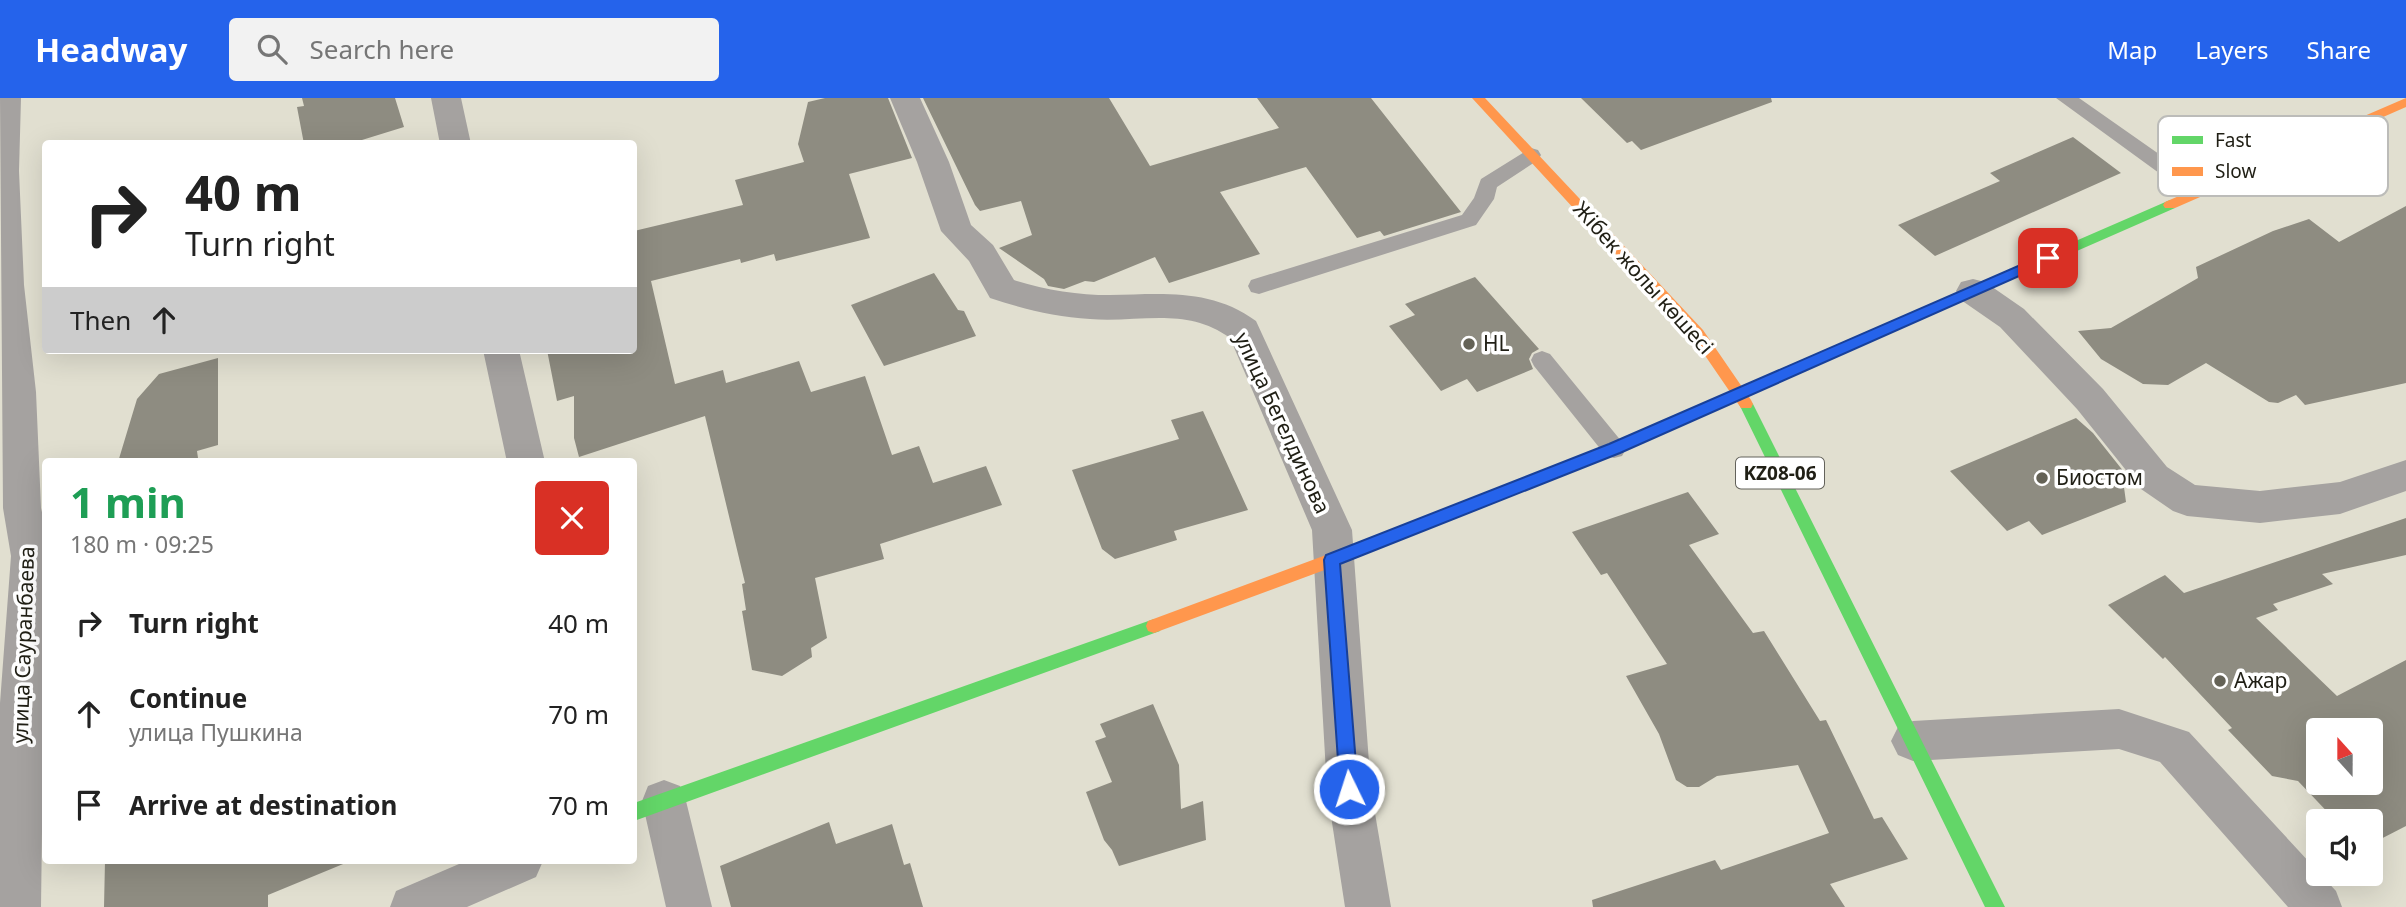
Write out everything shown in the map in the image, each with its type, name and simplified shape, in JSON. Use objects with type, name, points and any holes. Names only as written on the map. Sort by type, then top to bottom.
[{"type":"main road","name":"Жібек жолы көшесі","points":[[1478,98],[1698,334],[1740,393],[1995,907]]},
{"type":"main road","points":[[2374,116],[2406,102]]},
{"type":"main road","points":[[649,807],[1003,682],[1332,560],[1614,449],[2190,196]]},
{"type":"street","name":"улица Сауранбаева","points":[[6,98],[2,171],[7,285],[18,392],[11,512],[30,556],[21,707],[18,907]]},
{"type":"street","points":[[446,98],[455,140]]},
{"type":"street","name":"улица Бегелдинова","points":[[905,98],[933,162],[957,231],[981,253],[1002,289],[1045,303],[1096,307],[1177,305],[1215,311],[1230,317],[1244,330],[1332,530],[1349,789],[1368,907]]},
{"type":"street","points":[[1973,291],[2012,318],[2090,399],[2154,478],[2186,500],[2260,507],[2340,498],[2406,475]]},
{"type":"street","points":[[502,354],[525,458]]},
{"type":"street","points":[[1913,741],[2119,729],[2174,746],[2319,907]]},
{"type":"street","points":[[649,807],[689,907]]},
{"type":"street","points":[[413,907],[513,864]]},
{"type":"lane","points":[[2066,98],[2158,163]]},
{"type":"lane","points":[[1259,286],[1468,220],[1484,199],[1488,184],[1531,155]]},
{"type":"lane","points":[[1542,360],[1614,449]]},
{"type":"building","points":[[302,98],[395,98],[404,127],[362,140],[303,140],[297,107],[304,106]]},
{"type":"building","points":[[825,98],[888,98],[912,158],[849,174],[870,238],[776,261],[774,254],[741,263],[740,259],[651,281],[675,384],[723,370],[726,383],[799,361],[811,392],[865,376],[892,455],[919,446],[933,483],[986,466],[1002,505],[880,544],[884,559],[815,578],[827,638],[811,648],[812,657],[782,676],[752,670],[742,611],[746,610],[742,584],[745,583],[705,416],[579,457],[574,438],[574,396],[557,401],[548,354],[637,354],[637,230],[743,205],[735,180],[804,162],[798,144],[808,102]]},
{"type":"building","points":[[923,98],[1109,98],[1150,166],[1279,128],[1257,98],[1371,98],[1461,212],[1384,236],[1380,231],[1357,238],[1306,167],[1220,192],[1260,254],[1169,283],[1155,257],[1094,282],[1085,281],[1064,289],[1048,286],[1044,279],[999,248],[1032,235],[1021,201],[980,211]]},
{"type":"building","points":[[1581,98],[1771,98],[1772,102],[1641,150],[1632,141],[1627,143]]},
{"type":"building","points":[[2073,137],[2121,173],[1935,256],[1898,225],[2000,181],[1990,173]]},
{"type":"building","points":[[2406,206],[2406,383],[2305,405],[2296,395],[2278,403],[2269,402],[2206,363],[2168,385],[2143,384],[2101,359],[2078,331],[2111,328],[2198,278],[2196,267],[2273,231],[2309,219],[2339,242]]},
{"type":"building","points":[[934,273],[958,310],[964,311],[976,336],[884,366],[851,305]]},
{"type":"building","name":"HL","points":[[1475,277],[1539,349],[1532,353],[1529,359],[1533,369],[1477,392],[1467,379],[1441,391],[1389,326],[1415,315],[1405,304]]},
{"type":"building","points":[[218,358],[218,445],[197,451],[198,458],[119,458],[137,399],[159,374]]},
{"type":"building","points":[[1203,411],[1248,510],[1174,531],[1177,540],[1115,559],[1102,549],[1072,470],[1179,439],[1171,420]]},
{"type":"building","name":"Биостом","points":[[2076,418],[2093,433],[2128,477],[2123,480],[2126,502],[2042,535],[2029,521],[2007,531],[1950,471]]},
{"type":"building","points":[[1688,492],[1719,534],[1689,545],[1753,633],[1764,631],[1820,721],[1826,720],[1874,819],[1882,817],[1908,859],[1830,884],[1845,907],[1593,907],[1592,900],[1715,860],[1721,870],[1829,833],[1798,765],[1717,776],[1699,787],[1687,787],[1676,780],[1659,734],[1626,676],[1667,664],[1607,573],[1601,575],[1572,532]]},
{"type":"building","points":[[2406,518],[2406,555],[2322,574],[2333,584],[2273,604],[2278,610],[2256,618],[2337,696],[2406,660],[2406,826],[2383,838],[2383,809],[2325,809],[2311,795],[2384,794],[2384,718],[2306,718],[2306,789],[2298,781],[2272,776],[2228,730],[2232,728],[2165,657],[2163,659],[2108,605],[2165,575],[2184,593]]},
{"type":"building","points":[[1153,704],[1179,765],[1181,809],[1203,801],[1206,840],[1119,866],[1104,840],[1086,792],[1112,782],[1095,741],[1106,737],[1100,724]]},
{"type":"building","points":[[829,822],[836,844],[892,824],[904,865],[910,863],[923,907],[731,907],[720,866]]},
{"type":"building","points":[[105,864],[343,864],[268,895],[268,907],[104,907]]},
{"type":"traffic: fast","points":[[1588,459],[2170,205]]},
{"type":"traffic: fast","points":[[1746,404],[1995,907]]},
{"type":"traffic: fast","points":[[637,811],[1154,626]]},
{"type":"traffic: slow","points":[[1478,98],[1698,334],[1746,404]]},
{"type":"traffic: slow","points":[[2374,116],[2406,102]]},
{"type":"traffic: slow","points":[[2170,205],[2191,196]]},
{"type":"traffic: slow","points":[[1154,626],[1332,560],[1588,459]]},
{"type":"place","name":"HL","points":[[1469,344]]},
{"type":"place","name":"Биостом","points":[[2042,478]]},
{"type":"place","name":"Ажар","points":[[2220,681]]},
{"type":"route","points":[[1349,789],[1332,560],[1614,449],[2048,258]]}]
